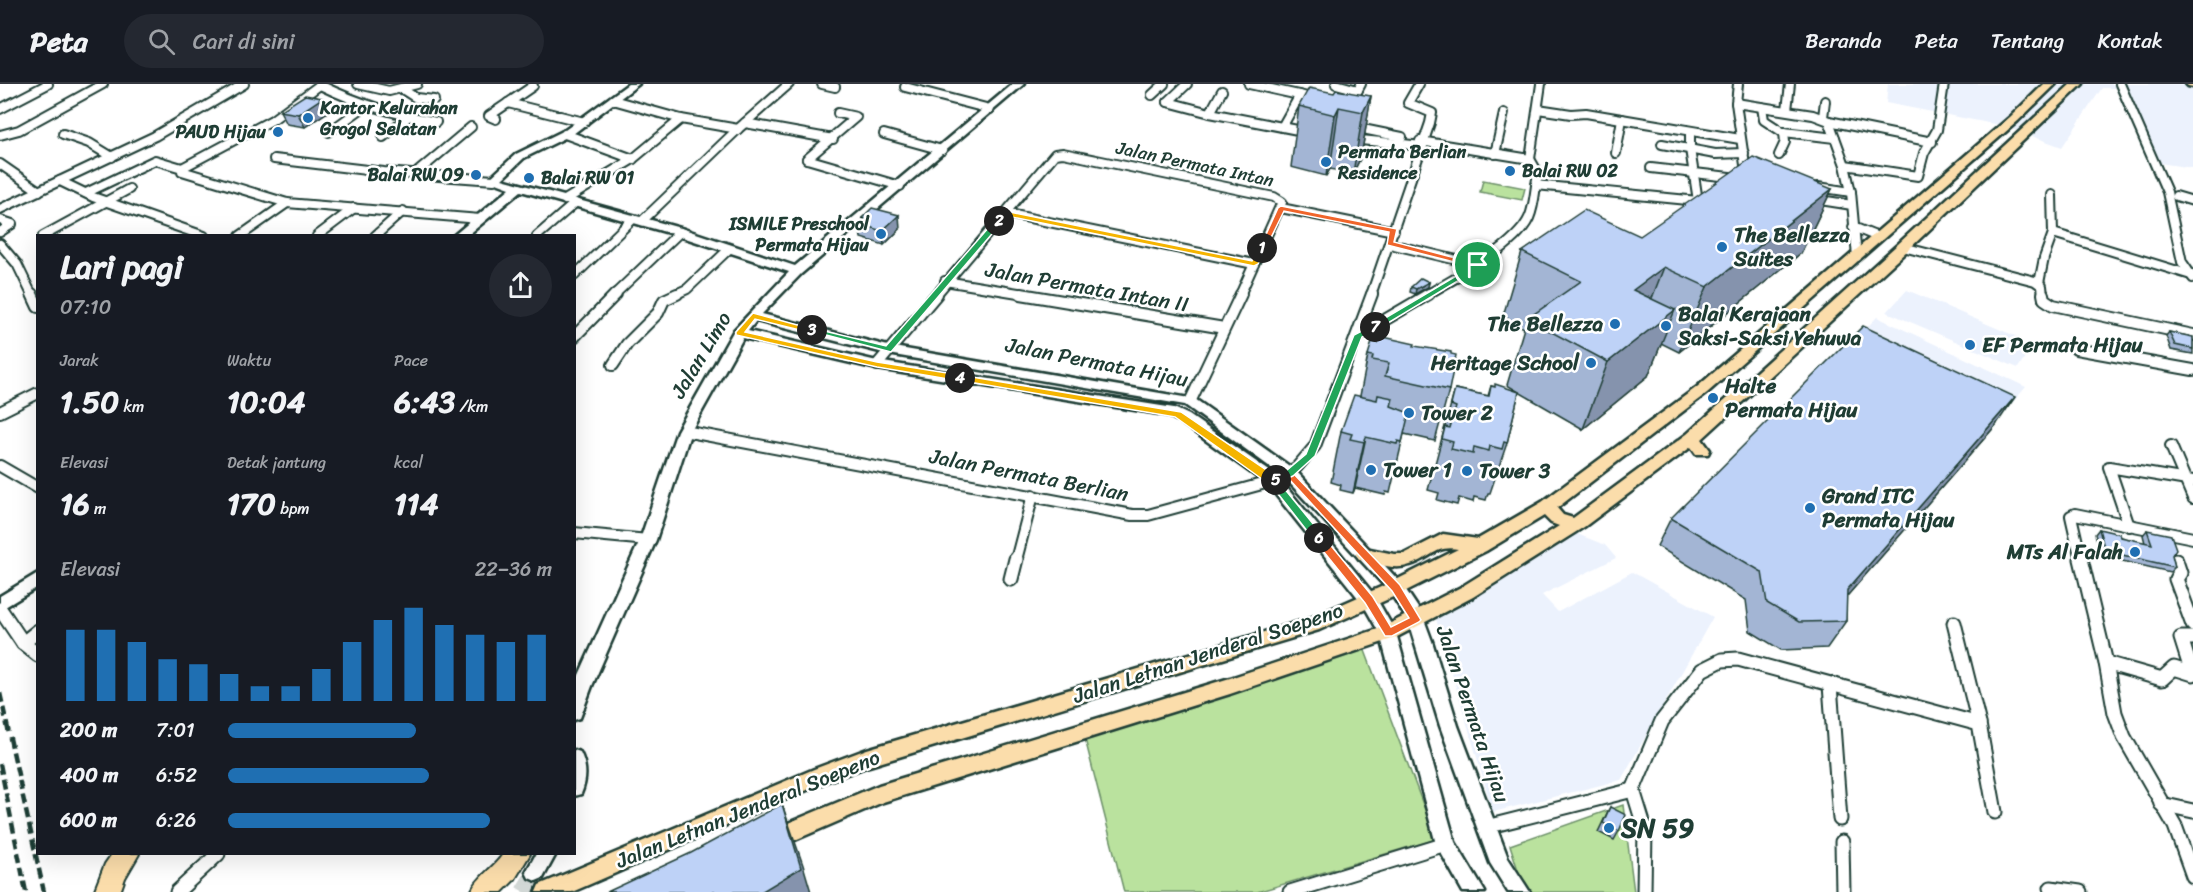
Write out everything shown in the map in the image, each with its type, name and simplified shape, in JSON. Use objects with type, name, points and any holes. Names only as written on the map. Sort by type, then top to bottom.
[{"type":"highway","points":[[107,892],[114,872],[125,855]]},
{"type":"highway","points":[[484,892],[506,871],[516,855]]},
{"type":"main road","name":"Jalan Letnan Jenderal Soepeno","points":[[547,892],[821,775],[867,758],[1313,625],[1396,588],[1480,546],[1548,506],[1702,390],[1857,257],[2050,84]]},
{"type":"main road","name":"Jalan Letnan Jenderal Soepeno","points":[[752,849],[879,794],[1230,686],[1388,633],[1477,586],[1697,444],[1785,354],[2077,84]]},
{"type":"main road","points":[[1962,164],[1974,166],[1982,173]]},
{"type":"main road","points":[[1859,287],[1864,304]]},
{"type":"main road","points":[[1785,354],[1806,356]]},
{"type":"main road","points":[[1548,506],[1551,514],[1557,519],[1574,525]]},
{"type":"main road","points":[[1365,554],[1394,561],[1407,560],[1443,540],[1480,546]]},
{"type":"street","points":[[0,108],[48,84]]},
{"type":"street","points":[[0,135],[19,130],[103,84]]},
{"type":"street","points":[[0,209],[112,157],[209,107],[244,84]]},
{"type":"street","points":[[182,168],[258,127],[321,84],[365,106],[436,122]]},
{"type":"street","points":[[358,84],[388,91],[417,84]]},
{"type":"street","points":[[494,180],[520,156],[584,122],[634,84]]},
{"type":"street","points":[[576,274],[789,84]]},
{"type":"street","points":[[822,84],[835,87]]},
{"type":"street","name":"Jalan Limo","points":[[576,702],[579,685],[648,540],[684,431],[739,333],[753,315],[797,271],[1019,84]]},
{"type":"street","points":[[1152,95],[1164,84]]},
{"type":"street","points":[[1187,84],[1168,102],[1210,113],[1313,133]]},
{"type":"street","points":[[1249,84],[1330,101]]},
{"type":"street","points":[[1335,84],[1359,87],[1345,115]]},
{"type":"street","name":"Jalan Permata Berlian","points":[[684,431],[1140,515],[1273,481],[1290,474],[1310,456],[1315,446],[1359,335],[1423,146],[1432,113],[1408,103],[1419,84]]},
{"type":"street","points":[[1359,335],[1478,265],[1511,240],[1525,226],[1529,218],[1538,173],[1530,159],[1541,84]]},
{"type":"street","points":[[1652,168],[1747,179],[1736,103],[1738,84]]},
{"type":"street","points":[[1787,110],[1790,84]]},
{"type":"street","points":[[1845,165],[1916,177],[1924,153],[1937,130],[1944,84]]},
{"type":"street","points":[[2120,84],[2167,192],[2182,262],[2192,276]]},
{"type":"street","points":[[496,119],[489,116],[533,86]]},
{"type":"street","points":[[905,87],[990,109]]},
{"type":"street","points":[[402,89],[417,98],[434,100]]},
{"type":"street","points":[[1210,113],[1222,91]]},
{"type":"street","points":[[1282,127],[1300,95]]},
{"type":"street","points":[[613,100],[681,119],[738,129]]},
{"type":"street","points":[[1825,101],[1826,119],[1845,165],[1851,192],[1857,257]]},
{"type":"street","points":[[508,103],[584,122]]},
{"type":"street","points":[[1736,103],[1787,110],[1932,142]]},
{"type":"street","points":[[1340,104],[1350,106]]},
{"type":"street","points":[[329,132],[365,106]]},
{"type":"street","points":[[1762,107],[1764,120],[1780,126],[1784,132],[1786,142],[1779,155]]},
{"type":"street","points":[[1538,109],[1571,114],[1586,112],[1740,139]]},
{"type":"street","points":[[838,113],[856,117],[807,159],[900,186]]},
{"type":"street","points":[[1495,154],[1504,113]]},
{"type":"street","points":[[383,137],[408,117]]},
{"type":"street","points":[[539,234],[570,201],[633,159],[681,119]]},
{"type":"street","points":[[1616,153],[1622,119]]},
{"type":"street","points":[[745,123],[833,139]]},
{"type":"street","points":[[1340,125],[1423,146]]},
{"type":"street","points":[[414,175],[471,127]]},
{"type":"street","points":[[1536,185],[1698,201],[1689,149],[1690,131]]},
{"type":"street","points":[[1784,132],[1835,138]]},
{"type":"street","points":[[63,134],[89,143],[112,157]]},
{"type":"street","points":[[565,134],[633,159]]},
{"type":"street","points":[[884,134],[942,150]]},
{"type":"street","points":[[1344,138],[1530,159]]},
{"type":"street","points":[[1662,144],[1715,154],[1744,153]]},
{"type":"street","name":"Jalan Permata Intan","points":[[1005,213],[1058,152],[1274,197],[1282,202],[1190,402]]},
{"type":"street","points":[[274,159],[320,167],[452,179],[494,180],[680,232],[797,271]]},
{"type":"street","points":[[86,193],[155,160],[182,168],[182,171],[287,203],[480,219]]},
{"type":"street","points":[[0,164],[39,191]]},
{"type":"street","points":[[60,181],[105,201],[198,234]]},
{"type":"street","points":[[1611,192],[1612,181]]},
{"type":"street","points":[[461,234],[520,186]]},
{"type":"street","points":[[1817,187],[1851,192]]},
{"type":"street","points":[[46,234],[129,189]]},
{"type":"street","points":[[2052,195],[2053,233],[2044,258],[2039,283],[2044,299],[2053,305],[2193,335]]},
{"type":"street","points":[[2176,196],[2193,201]]},
{"type":"street","points":[[1805,198],[1852,205]]},
{"type":"street","points":[[243,234],[287,203]]},
{"type":"street","points":[[320,234],[354,208]]},
{"type":"street","points":[[1281,208],[1394,231]]},
{"type":"street","points":[[377,234],[403,211]]},
{"type":"street","points":[[877,365],[945,281],[1005,213],[1254,264]]},
{"type":"street","points":[[0,220],[12,224],[0,231]]},
{"type":"street","points":[[1853,227],[1878,237]]},
{"type":"street","points":[[576,335],[628,280],[680,232]]},
{"type":"street","points":[[2053,233],[2192,276]]},
{"type":"street","points":[[0,244],[34,289]]},
{"type":"street","points":[[1390,244],[1478,265]]},
{"type":"street","points":[[1903,247],[2039,283]]},
{"type":"street","points":[[613,365],[627,344],[658,313],[664,300],[687,289],[729,249]]},
{"type":"street","name":"Jalan Permata Intan II","points":[[945,281],[1224,328]]},
{"type":"street","name":"Jalan Permata Hijau","points":[[753,315],[888,350],[1168,396],[1190,402],[1290,474],[1396,588],[1416,620],[1449,726],[1486,827],[1500,863],[1520,892]]},
{"type":"street","name":"Jalan Permata Hijau","points":[[739,333],[877,365],[1169,411],[1184,418],[1273,481],[1369,600],[1388,633],[1446,844],[1475,892]]},
{"type":"street","points":[[2076,349],[2193,370]]},
{"type":"street","points":[[0,412],[36,394]]},
{"type":"street","points":[[2170,446],[2189,481],[2193,498]]},
{"type":"street","points":[[0,466],[36,484]]},
{"type":"street","points":[[2129,526],[2109,467],[2189,481]]},
{"type":"street","points":[[1011,579],[1033,495]]},
{"type":"street","points":[[2193,538],[2075,513],[2070,516],[2120,728],[2175,826],[2193,876]]},
{"type":"street","points":[[576,532],[648,540]]},
{"type":"street","points":[[2176,561],[2180,573],[2176,579],[2191,613],[2193,625]]},
{"type":"street","points":[[0,604],[36,580]]},
{"type":"street","points":[[0,609],[23,643],[36,653]]},
{"type":"street","points":[[1954,623],[1979,724],[1995,812]]},
{"type":"street","points":[[23,643],[36,633]]},
{"type":"street","points":[[2192,673],[2181,638],[2182,636],[2193,638]]},
{"type":"street","points":[[1644,892],[1645,829],[1632,790],[1662,721],[1702,670],[1711,664],[1722,660],[1738,659],[1979,724]]},
{"type":"street","points":[[2106,663],[2162,679],[2174,668],[2192,673]]},
{"type":"street","points":[[1830,685],[1840,819]]},
{"type":"street","points":[[1486,827],[1632,790]]},
{"type":"street","points":[[2161,804],[2193,811]]},
{"type":"street","points":[[1842,842],[1843,892]]},
{"type":"street","points":[[1290,892],[1446,844]]},
{"type":"street","points":[[177,892],[217,855]]},
{"type":"street","points":[[536,872],[545,855]]},
{"type":"street","points":[[2051,888],[2080,892]]},
{"type":"shaded area","points":[[1888,84],[2193,84],[2193,168],[2159,163],[2128,88],[2102,88],[2062,147],[2004,126],[1886,103]]},
{"type":"shaded area","points":[[1907,290],[2020,338],[2014,347],[2027,354],[2018,368],[1887,312]]},
{"type":"shaded area","points":[[1877,317],[2026,387],[2000,417],[1849,346]]},
{"type":"shaded area","points":[[1572,532],[1605,545],[1616,558],[1542,595],[1558,612],[1632,572],[1713,617],[1621,780],[1493,812],[1436,619]]},
{"type":"green space","points":[[1483,180],[1525,188],[1522,200],[1480,192]]},
{"type":"green space","points":[[1364,648],[1436,839],[1257,892],[1124,892],[1084,735]]},
{"type":"green space","points":[[1623,805],[1634,892],[1528,892],[1523,886],[1510,845]]},
{"type":"building","points":[[1309,88],[1371,96],[1363,112],[1339,107],[1335,115],[1299,106]]},
{"type":"building","points":[[305,95],[322,98],[298,114],[280,111]]},
{"type":"building","points":[[1753,157],[1832,189],[1707,287],[1664,267],[1633,290],[1675,310],[1608,362],[1527,319],[1581,281],[1522,252],[1584,210],[1640,236]]},
{"type":"building","points":[[872,208],[899,215],[882,231],[859,224]]},
{"type":"building","points":[[1421,278],[1429,282],[1416,289],[1411,287]]},
{"type":"building","name":"Grand ITC Permata Hijau","points":[[1863,326],[2015,397],[1847,590],[1846,621],[1799,622],[1767,603],[1762,572],[1671,518]]},
{"type":"building","points":[[2169,332],[2193,337],[2193,349],[2175,345]]},
{"type":"building","points":[[1379,336],[1456,355],[1449,390],[1385,376],[1389,363],[1372,360],[1373,356],[1368,355],[1372,342],[1377,343]]},
{"type":"building","points":[[1495,384],[1519,392],[1507,443],[1504,442],[1502,449],[1490,446],[1489,451],[1474,447],[1473,454],[1451,449],[1453,442],[1442,439],[1445,427],[1450,428],[1456,407],[1451,405],[1455,389],[1489,396],[1491,386],[1495,387]]},
{"type":"building","points":[[1354,395],[1377,400],[1378,395],[1393,398],[1391,406],[1409,413],[1402,442],[1398,441],[1397,444],[1366,437],[1364,442],[1350,439],[1352,434],[1341,431]]},
{"type":"building","name":"MTs Al Falah","points":[[2099,529],[2152,544],[2147,530],[2171,535],[2176,549],[2172,555],[2175,567],[2105,551]]},
{"type":"building","points":[[782,804],[801,868],[761,892],[607,892],[691,853]]},
{"type":"building","points":[[1610,807],[1626,815],[1619,831],[1603,823]]},
{"type":"tunnel","points":[[524,892],[536,872]]},
{"type":"railway","points":[[0,693],[44,892]]},
{"type":"railway","points":[[0,764],[26,892]]},
{"type":"place","name":"Kantor Kelurahan Grogol Selatan","points":[[308,118]]},
{"type":"place","name":"PAUD Hijau","points":[[278,132]]},
{"type":"place","name":"Permata Berlian Residence","points":[[1326,162]]},
{"type":"place","name":"Balai RW 02","points":[[1510,171]]},
{"type":"place","name":"Balai RW 09","points":[[476,175]]},
{"type":"place","name":"Balai RW 01","points":[[529,178]]},
{"type":"place","name":"ISMILE Preschool Permata Hijau","points":[[881,234]]},
{"type":"place","name":"The Bellezza Suites","points":[[1722,247]]},
{"type":"place","name":"The Bellezza","points":[[1615,324]]},
{"type":"place","name":"Balai Kerajaan Saksi-Saksi Yehuwa","points":[[1666,326]]},
{"type":"place","name":"EF Permata Hijau","points":[[1970,345]]},
{"type":"place","name":"Heritage School","points":[[1591,363]]},
{"type":"place","name":"Halte Permata Hijau","points":[[1713,398]]},
{"type":"place","name":"Tower 2","points":[[1409,413]]},
{"type":"place","name":"Tower 1","points":[[1371,470]]},
{"type":"place","name":"Tower 3","points":[[1467,471]]},
{"type":"place","name":"Grand ITC Permata Hijau","points":[[1810,508]]},
{"type":"place","name":"MTs Al Falah","points":[[2135,552]]},
{"type":"place","name":"SN 59","points":[[1609,828]]},
{"type":"route","points":[[1478,265],[1359,335],[1310,456],[1290,474],[1273,481],[1369,600],[1388,633],[1416,620],[1396,588],[1290,474],[1273,481],[1178,414],[877,365],[739,333],[753,315],[888,350],[1005,213],[1254,264],[1281,208],[1394,231],[1390,244],[1478,265]]}]
